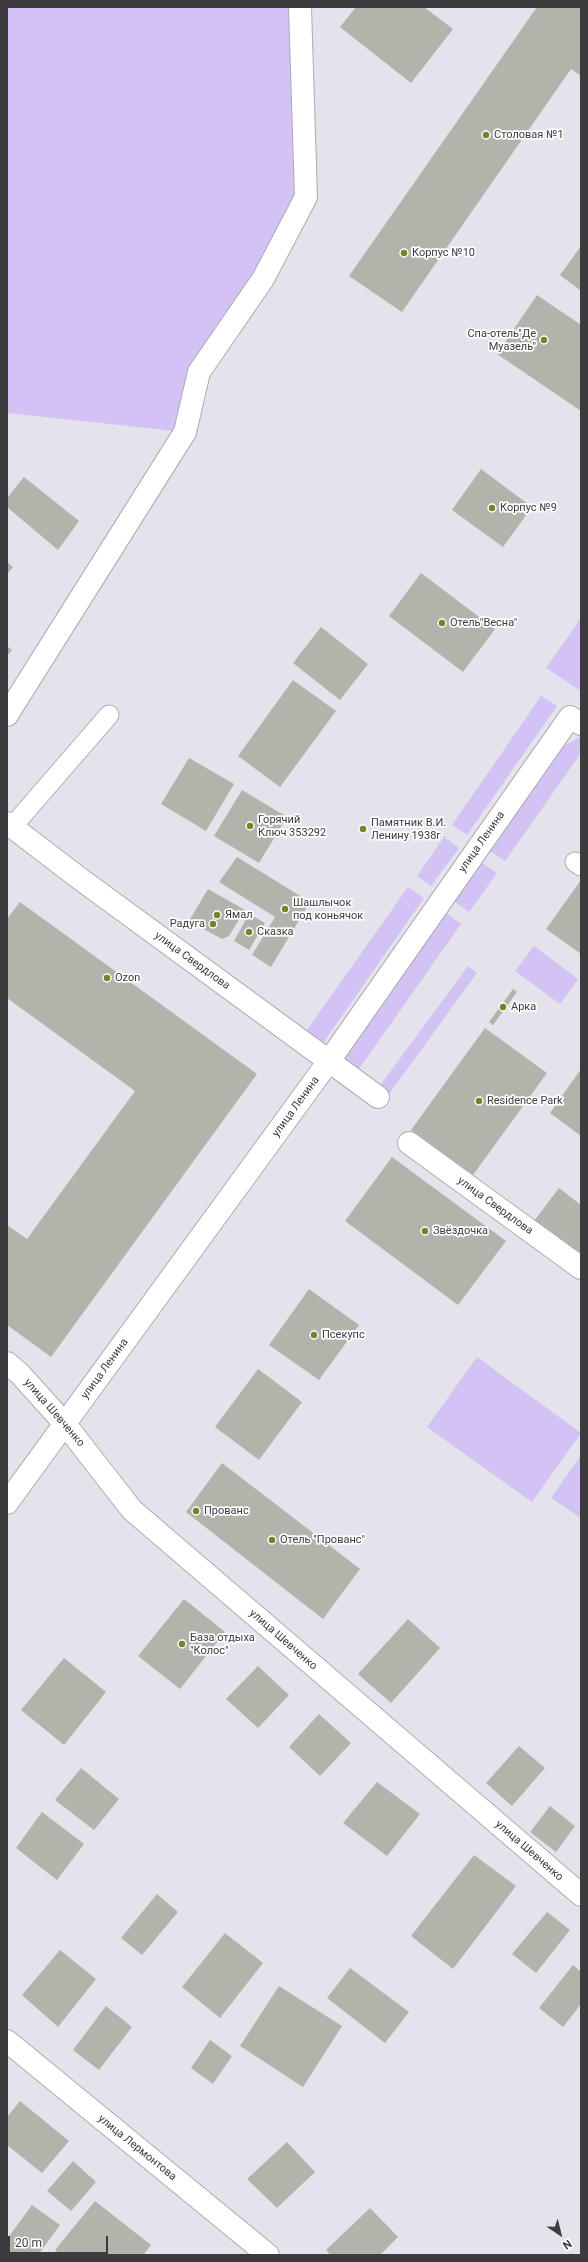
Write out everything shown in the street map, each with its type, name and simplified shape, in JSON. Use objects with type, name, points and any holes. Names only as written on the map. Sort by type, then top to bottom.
[{"type":"street","points":[[7,715],[185,432],[199,372],[262,279],[306,197],[300,7]]},
{"type":"street","name":"улица Ленина","points":[[7,1503],[329,1061],[570,717],[581,724]]},
{"type":"street","name":"улица Свердлова","points":[[9,828],[378,1097]]},
{"type":"street","name":"улица Свердлова","points":[[409,1143],[581,1268]]},
{"type":"street","name":"улица Шевченко","points":[[7,1363],[19,1373],[65,1424],[132,1510],[581,1895]]},
{"type":"street","name":"улица Лермонтова","points":[[7,2041],[268,2255]]},
{"type":"lane","points":[[9,828],[109,715]]},
{"type":"shaded area","points":[[7,7],[300,7],[306,197],[211,355],[185,432],[7,413]]},
{"type":"shaded area","points":[[581,618],[581,691],[546,668]]},
{"type":"shaded area","points":[[541,696],[557,706],[467,835],[452,825]]},
{"type":"shaded area","points":[[581,736],[579,756],[505,861],[490,851],[564,746]]},
{"type":"shaded area","points":[[444,837],[459,848],[431,886],[417,876]]},
{"type":"shaded area","points":[[482,863],[497,873],[469,912],[454,901]]},
{"type":"shaded area","points":[[408,887],[424,898],[321,1046],[304,1034]]},
{"type":"shaded area","points":[[445,912],[461,924],[354,1076],[337,1064]]},
{"type":"shaded area","points":[[534,946],[578,979],[560,1004],[515,971]]},
{"type":"shaded area","points":[[468,966],[477,973],[389,1094],[379,1087]]},
{"type":"shaded area","points":[[477,1357],[581,1433],[532,1502],[427,1427]]},
{"type":"shaded area","points":[[581,1455],[581,1518],[551,1498]]},
{"type":"building","points":[[356,7],[424,7],[453,29],[411,83],[340,27]]},
{"type":"building","name":"Столовая №1","points":[[537,7],[581,7],[581,76],[571,69],[402,312],[349,276]]},
{"type":"building","points":[[581,246],[581,291],[560,275]]},
{"type":"building","name":"Спа-отель\"Де Муазель\"","points":[[537,295],[581,325],[581,411],[497,354]]},
{"type":"building","name":"Корпус №9","points":[[481,469],[532,507],[503,547],[452,510]]},
{"type":"building","points":[[24,477],[79,521],[58,550],[7,507],[7,498]]},
{"type":"building","points":[[7,562],[13,567],[7,574]]},
{"type":"building","name":"Отель\"Весна\"","points":[[421,573],[495,629],[463,672],[389,616]]},
{"type":"building","points":[[321,627],[368,664],[340,700],[293,663]]},
{"type":"building","points":[[7,646],[12,650],[7,656]]},
{"type":"building","points":[[293,680],[336,711],[280,787],[238,756]]},
{"type":"building","points":[[189,758],[234,784],[206,831],[161,804]]},
{"type":"building","name":"Горячий Ключ 353292","points":[[242,790],[287,817],[259,863],[214,836]]},
{"type":"building","name":"Шашлычок под коньячок","points":[[237,857],[310,902],[271,967],[252,955],[275,917],[219,882]]},
{"type":"building","points":[[581,880],[581,954],[546,929]]},
{"type":"building","name":"Ямал","points":[[208,889],[245,910],[229,936],[222,939],[189,921]]},
{"type":"building","points":[[20,902],[257,1074],[51,1357],[7,1325],[7,1225],[27,1239],[135,1091],[7,998],[7,919]]},
{"type":"building","name":"Сказка","points":[[249,914],[265,923],[249,950],[234,941]]},
{"type":"building","name":"Арка","points":[[513,989],[517,992],[493,1025],[489,1022]]},
{"type":"building","name":"Residence Park","points":[[485,1028],[547,1073],[473,1175],[411,1130]]},
{"type":"building","points":[[581,1069],[581,1136],[550,1113]]},
{"type":"building","name":"Звёздочка","points":[[392,1157],[506,1241],[458,1305],[345,1221]]},
{"type":"building","points":[[559,1188],[581,1205],[581,1257],[534,1221]]},
{"type":"building","name":"Псекупс","points":[[309,1289],[359,1325],[319,1380],[269,1345]]},
{"type":"building","points":[[258,1369],[302,1402],[259,1460],[215,1427]]},
{"type":"building","name":"Отель \"Прованс\"","points":[[222,1463],[360,1569],[323,1619],[186,1512]]},
{"type":"building","name":"База отдыха \"Колос\"","points":[[184,1599],[225,1632],[180,1689],[138,1656]]},
{"type":"building","points":[[408,1619],[440,1648],[391,1703],[358,1674]]},
{"type":"building","points":[[64,1658],[106,1692],[64,1745],[21,1710]]},
{"type":"building","points":[[258,1666],[289,1695],[258,1728],[226,1699]]},
{"type":"building","points":[[319,1714],[351,1743],[320,1776],[289,1747]]},
{"type":"building","points":[[519,1746],[545,1768],[512,1806],[486,1783]]},
{"type":"building","points":[[81,1768],[119,1799],[94,1830],[55,1800]]},
{"type":"building","points":[[377,1782],[420,1814],[387,1856],[343,1823]]},
{"type":"building","points":[[550,1806],[575,1826],[556,1852],[530,1832]]},
{"type":"building","points":[[42,1812],[84,1844],[57,1880],[16,1848]]},
{"type":"building","points":[[474,1855],[516,1886],[453,1969],[411,1936]]},
{"type":"building","points":[[157,1894],[178,1912],[142,1955],[121,1938]]},
{"type":"building","points":[[547,1912],[570,1930],[536,1973],[512,1954]]},
{"type":"building","points":[[225,1933],[263,1963],[220,2018],[182,1987]]},
{"type":"building","points":[[60,1950],[96,1979],[58,2027],[22,1995]]},
{"type":"building","points":[[573,1965],[581,1972],[581,2004],[563,2027],[539,2008]]},
{"type":"building","points":[[350,1968],[409,2012],[385,2043],[327,1998]]},
{"type":"building","points":[[279,1986],[342,2026],[303,2087],[240,2046]]},
{"type":"building","points":[[106,2006],[132,2027],[99,2070],[73,2050]]},
{"type":"building","points":[[210,2040],[232,2056],[213,2084],[191,2068]]},
{"type":"building","points":[[20,2101],[69,2141],[42,2173],[7,2145],[7,2117]]},
{"type":"building","points":[[287,2142],[315,2172],[277,2208],[247,2179]]},
{"type":"building","points":[[73,2161],[96,2182],[71,2211],[47,2191]]},
{"type":"building","points":[[95,2201],[151,2245],[143,2255],[61,2255],[55,2250]]},
{"type":"building","points":[[32,2205],[60,2225],[38,2255],[7,2255],[7,2239]]},
{"type":"building","points":[[370,2208],[398,2237],[380,2255],[331,2255],[326,2250]]},
{"type":"place","name":"Столовая №1","points":[[486,135]]},
{"type":"place","name":"Корпус №10","points":[[404,253]]},
{"type":"place","name":"Спа-отель\"Де Муазель\"","points":[[544,340]]},
{"type":"place","name":"Корпус №9","points":[[492,508]]},
{"type":"place","name":"Отель\"Весна\"","points":[[442,623]]},
{"type":"place","name":"Горячий Ключ 353292","points":[[250,826]]},
{"type":"place","name":"Памятник В.И. Ленину 1938г","points":[[363,829]]},
{"type":"place","name":"Шашлычок под коньячок","points":[[285,909]]},
{"type":"place","name":"Ямал","points":[[217,915]]},
{"type":"place","name":"Радуга","points":[[213,924]]},
{"type":"place","name":"Сказка","points":[[249,932]]},
{"type":"place","name":"Ozon","points":[[107,978]]},
{"type":"place","name":"Арка","points":[[503,1007]]},
{"type":"place","name":"Residence Park","points":[[479,1101]]},
{"type":"place","name":"Звёздочка","points":[[425,1231]]},
{"type":"place","name":"Псекупс","points":[[314,1335]]},
{"type":"place","name":"Прованс","points":[[196,1511]]},
{"type":"place","name":"Отель \"Прованс\"","points":[[272,1540]]},
{"type":"place","name":"База отдыха \"Колос\"","points":[[182,1644]]}]
